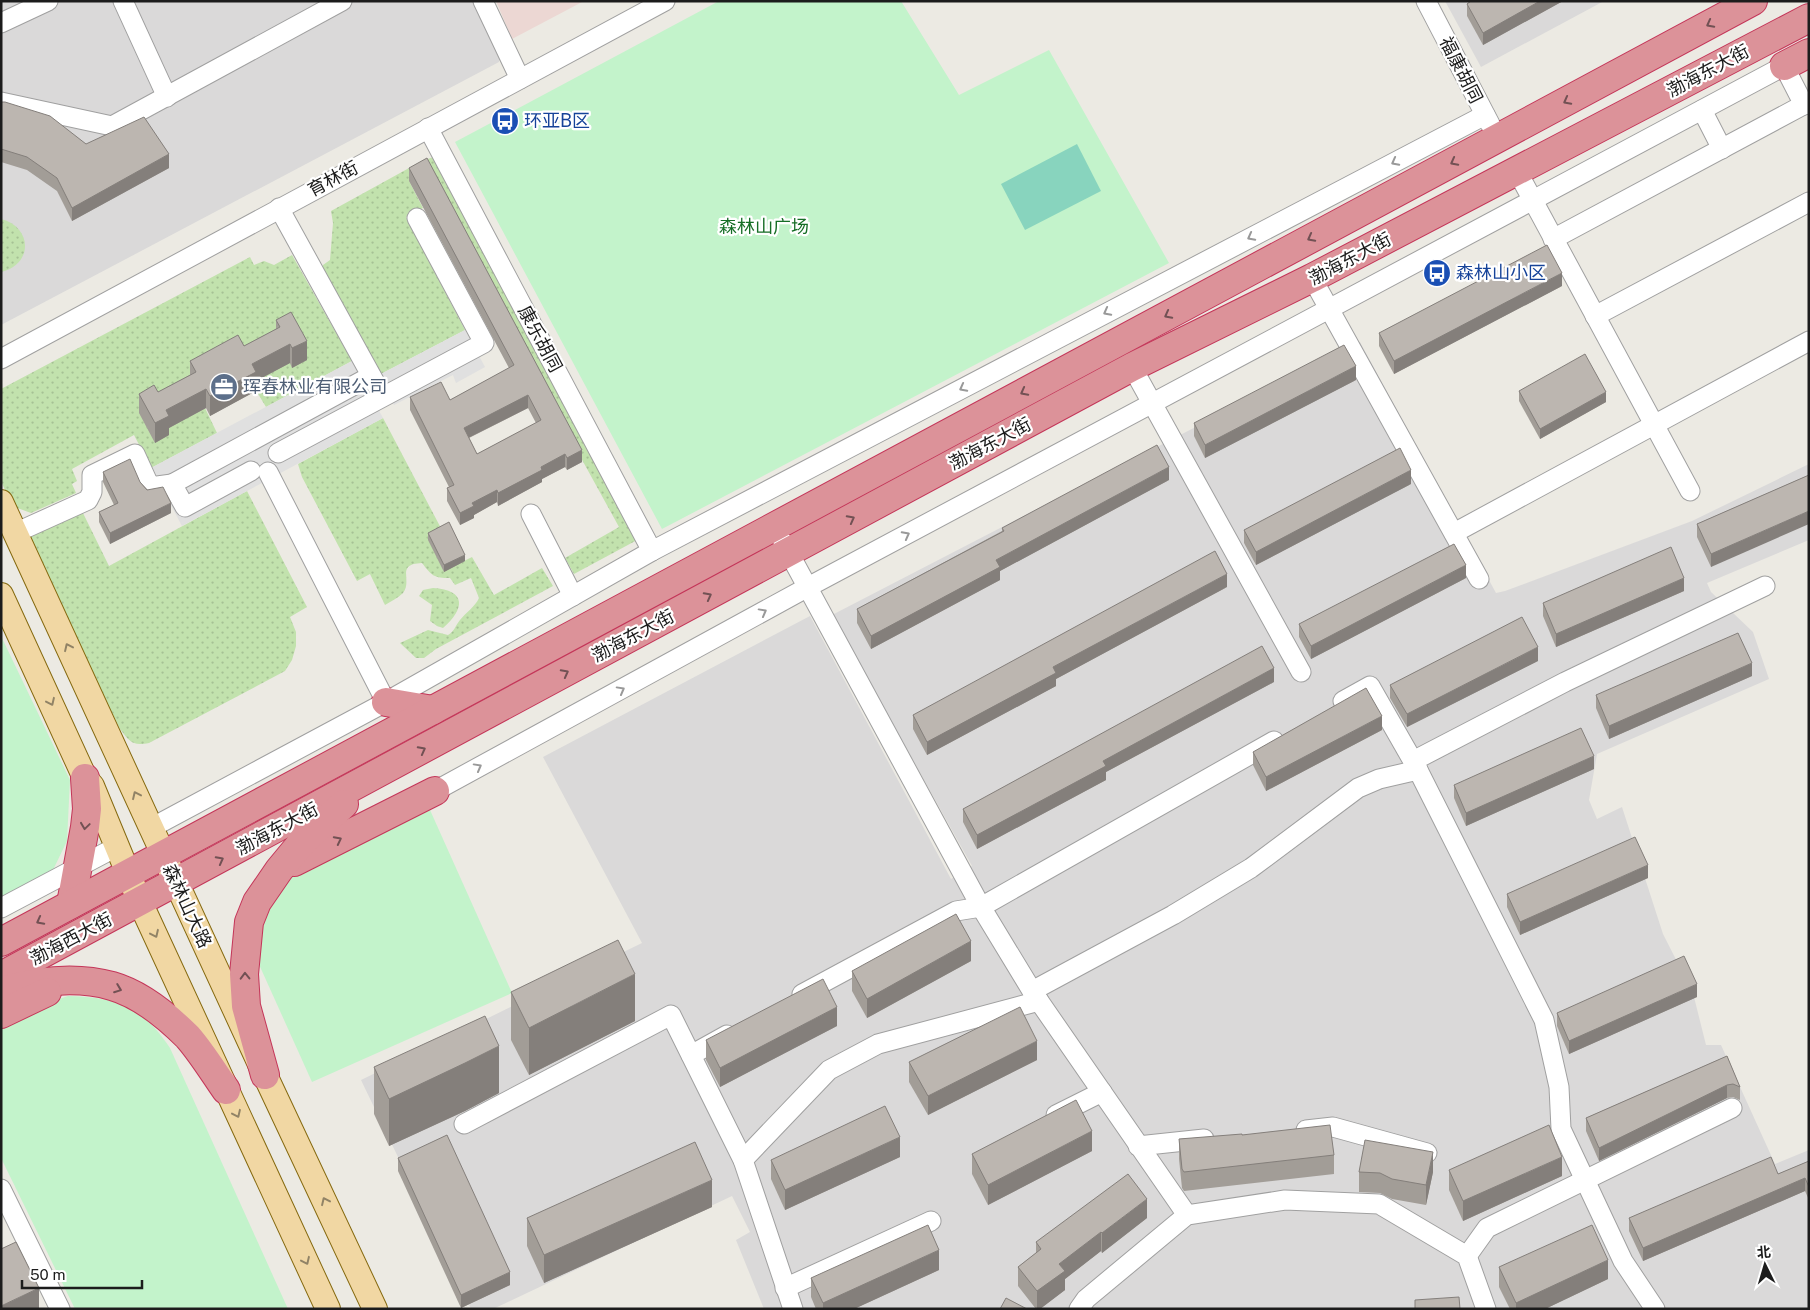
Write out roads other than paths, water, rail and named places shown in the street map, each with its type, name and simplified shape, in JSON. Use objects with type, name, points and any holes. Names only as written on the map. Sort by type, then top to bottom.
[{"type":"highway","name":"渤海东大街","points":[[130,873],[1753,1]]},
{"type":"highway","points":[[1805,1],[1809,10]]},
{"type":"highway","name":"渤海东大街","points":[[140,902],[1132,367],[1312,278],[1809,18]]},
{"type":"highway","points":[[1784,66],[1809,53]]},
{"type":"highway","points":[[386,702],[432,710]]},
{"type":"highway","points":[[265,1074],[246,1006],[244,974],[249,922],[257,902],[279,870],[303,841],[379,773]]},
{"type":"highway","points":[[71,904],[87,809],[89,782]]},
{"type":"highway","points":[[279,870],[435,791]]},
{"type":"highway","name":"渤海西大街","points":[[1,942],[130,873]]},
{"type":"highway","name":"渤海西大街","points":[[1,976],[140,902]]},
{"type":"highway","points":[[1,991],[23,984],[58,981],[112,986],[135,996],[171,1021],[189,1039],[226,1090]]},
{"type":"highway","points":[[1,1014],[40,994],[78,982]]},
{"type":"main road","name":"森林山大路","points":[[1,502],[375,1309]]},
{"type":"main road","points":[[1,594],[89,782],[130,873],[140,902],[328,1309]]},
{"type":"main road","points":[[89,782],[111,775],[121,762]]},
{"type":"street","points":[[1,23],[48,1]]},
{"type":"street","points":[[122,1],[167,97]]},
{"type":"street","points":[[1,102],[112,126],[342,1]]},
{"type":"street","points":[[483,1],[520,79]]},
{"type":"street","name":"育林街","points":[[1,359],[665,1]]},
{"type":"street","name":"福康胡同","points":[[1426,1],[1497,139]]},
{"type":"street","points":[[1554,239],[1806,104],[1784,66]]},
{"type":"street","name":"渤海东大街","points":[[435,791],[808,587],[1784,66]]},
{"type":"street","points":[[1702,110],[1722,149]]},
{"type":"street","points":[[151,828],[386,702],[652,550],[1485,115]]},
{"type":"street","name":"康乐胡同","points":[[428,128],[652,550]]},
{"type":"street","points":[[1517,171],[1690,491]]},
{"type":"street","points":[[1595,316],[1809,202]]},
{"type":"street","points":[[279,208],[384,398]]},
{"type":"street","points":[[278,453],[484,343],[417,218]]},
{"type":"street","points":[[1312,278],[1479,579]]},
{"type":"street","points":[[1454,534],[1809,341]]},
{"type":"street","points":[[1132,367],[1301,672]]},
{"type":"street","points":[[15,533],[88,500],[92,492],[92,474],[135,454],[150,487],[172,484],[371,376]]},
{"type":"street","points":[[172,484],[185,507],[260,471],[276,464],[278,453],[276,448],[268,440],[252,440],[244,450],[243,455],[246,467],[260,471],[386,702]]},
{"type":"street","points":[[531,514],[573,596]]},
{"type":"street","points":[[774,527],[981,907],[1036,996],[1187,1216]]},
{"type":"street","points":[[742,1160],[829,1070],[878,1044],[1036,996],[1251,868],[1358,788],[1415,765],[1566,682],[1765,586]]},
{"type":"street","points":[[1327,711],[1370,686],[1415,765],[1544,1020],[1559,1087],[1561,1129],[1623,1261],[1655,1309]]},
{"type":"street","points":[[785,1004],[956,911],[981,907],[1292,730]]},
{"type":"street","points":[[1,908],[118,846]]},
{"type":"street","points":[[464,1124],[671,1015],[742,1160],[793,1309]]},
{"type":"street","points":[[691,1055],[742,1027]]},
{"type":"street","points":[[1040,1123],[1102,1092]]},
{"type":"street","points":[[1466,1256],[1487,1228],[1732,1108]]},
{"type":"street","points":[[1284,1132],[1333,1127],[1428,1154]]},
{"type":"street","points":[[1138,1146],[1226,1137]]},
{"type":"street","points":[[1,1189],[60,1309]]},
{"type":"street","points":[[1079,1309],[1086,1299],[1187,1216],[1285,1200],[1379,1204],[1466,1256],[1486,1309]]},
{"type":"street","points":[[785,1288],[931,1222]]},
{"type":"place","name":"环亚B区","points":[[505,121]]},
{"type":"place","name":"森林山小区","points":[[1437,273]]},
{"type":"place","name":"珲春林业有限公司","points":[[224,387]]},
{"type":"park label","name":"森林山广场","points":[[764,227]]}]
